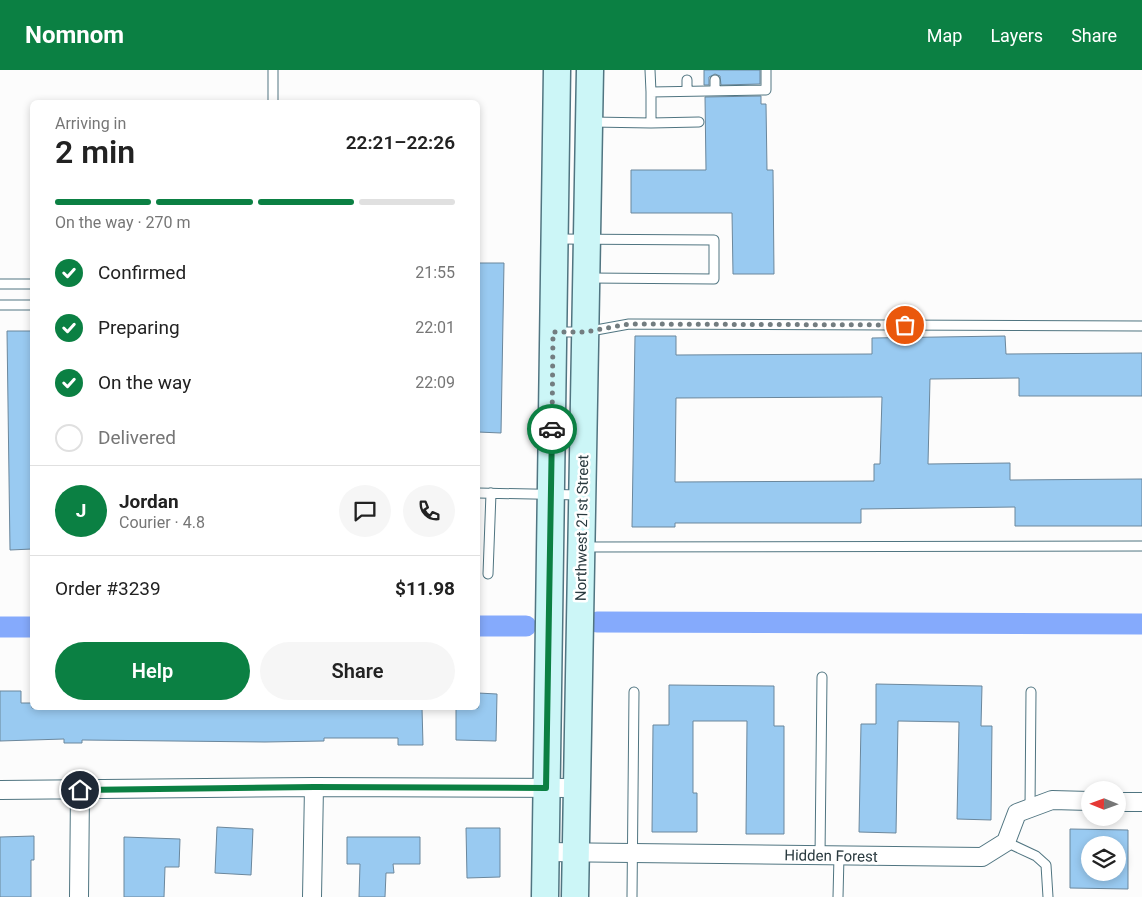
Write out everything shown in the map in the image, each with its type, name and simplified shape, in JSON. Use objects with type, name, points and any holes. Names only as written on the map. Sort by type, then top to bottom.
[{"type":"street","points":[[545,897],[557,70]]},
{"type":"street","name":"Northwest 21st Street","points":[[575,897],[590,70]]},
{"type":"street","points":[[312,897],[314,787]]},
{"type":"street","points":[[0,790],[314,787],[577,788]]},
{"type":"street","points":[[79,897],[80,790]]},
{"type":"street","points":[[1006,842],[1018,813],[1052,800],[1081,801]]},
{"type":"street","points":[[1126,802],[1142,802]]},
{"type":"street","name":"Hidden Forest","points":[[545,852],[982,857],[1006,842]]},
{"type":"lane","points":[[273,70],[273,100]]},
{"type":"lane","points":[[650,70],[651,123]]},
{"type":"lane","points":[[651,92],[715,91],[741,86],[766,90],[766,70]]},
{"type":"lane","points":[[687,80],[687,91]]},
{"type":"lane","points":[[715,80],[715,91]]},
{"type":"lane","points":[[589,122],[699,122]]},
{"type":"lane","points":[[554,239],[714,240],[714,279],[586,278]]},
{"type":"lane","points":[[0,284],[30,284]]},
{"type":"lane","points":[[0,305],[30,305]]},
{"type":"lane","points":[[553,332],[585,332],[629,324],[1142,326]]},
{"type":"lane","points":[[480,493],[582,496]]},
{"type":"lane","points":[[488,574],[491,493]]},
{"type":"lane","points":[[582,547],[1142,546]]},
{"type":"lane","points":[[820,856],[822,677]]},
{"type":"lane","points":[[632,897],[634,692]]},
{"type":"lane","points":[[1030,808],[1031,692]]},
{"type":"lane","points":[[1006,842],[1036,856],[1046,865],[1048,897]]},
{"type":"lane","points":[[838,897],[839,856]]},
{"type":"building","points":[[704,70],[760,70],[760,84],[721,85],[720,76],[715,74],[709,77],[709,85],[704,85]]},
{"type":"building","points":[[761,96],[761,104],[766,104],[767,170],[773,170],[774,274],[733,274],[732,213],[631,213],[631,170],[706,170],[705,97]]},
{"type":"building","points":[[480,263],[504,263],[501,433],[480,432]]},
{"type":"building","points":[[7,331],[30,331],[30,549],[10,550]]},
{"type":"building","points":[[635,336],[676,336],[676,355],[872,354],[872,338],[1005,336],[1006,354],[1142,353],[1142,396],[1019,396],[1019,378],[930,379],[928,464],[1010,463],[1010,480],[1142,479],[1142,526],[1015,526],[1015,507],[861,509],[861,523],[675,523],[675,527],[632,527]],"holes":[[[882,397],[880,464],[874,464],[874,481],[675,482],[676,398]]]},
{"type":"building","points":[[876,684],[982,686],[981,726],[992,726],[991,820],[957,819],[959,722],[898,721],[896,833],[859,832],[861,724],[876,724]]},
{"type":"building","points":[[669,685],[774,686],[774,726],[784,726],[784,834],[746,834],[747,721],[693,721],[693,793],[697,793],[697,832],[652,832],[653,725],[669,725]]},
{"type":"building","points":[[0,691],[21,691],[21,703],[30,703],[30,710],[422,710],[423,745],[398,745],[398,738],[324,738],[324,741],[265,742],[82,740],[82,743],[64,743],[64,739],[0,741]]},
{"type":"building","points":[[480,693],[497,694],[496,741],[456,740],[456,710],[480,710]]},
{"type":"building","points":[[217,827],[253,829],[251,875],[215,873]]},
{"type":"building","points":[[466,828],[500,828],[500,877],[467,878]]},
{"type":"building","points":[[1070,829],[1128,830],[1128,889],[1070,888]]},
{"type":"building","points":[[34,836],[34,860],[31,860],[31,897],[0,897],[0,837]]},
{"type":"building","points":[[124,837],[180,839],[179,867],[165,867],[164,897],[124,897]]},
{"type":"building","points":[[347,837],[420,837],[420,864],[393,864],[394,873],[386,873],[385,897],[359,897],[360,864],[347,864]]},
{"type":"waterway","points":[[597,622],[1142,624]]},
{"type":"waterway","points":[[480,626],[526,626]]},
{"type":"waterway","points":[[0,627],[30,627]]},
{"type":"way so far","points":[[552,429],[553,332],[585,332],[629,324],[905,325]]},
{"type":"route","points":[[80,790],[314,787],[546,788],[552,429]]}]
